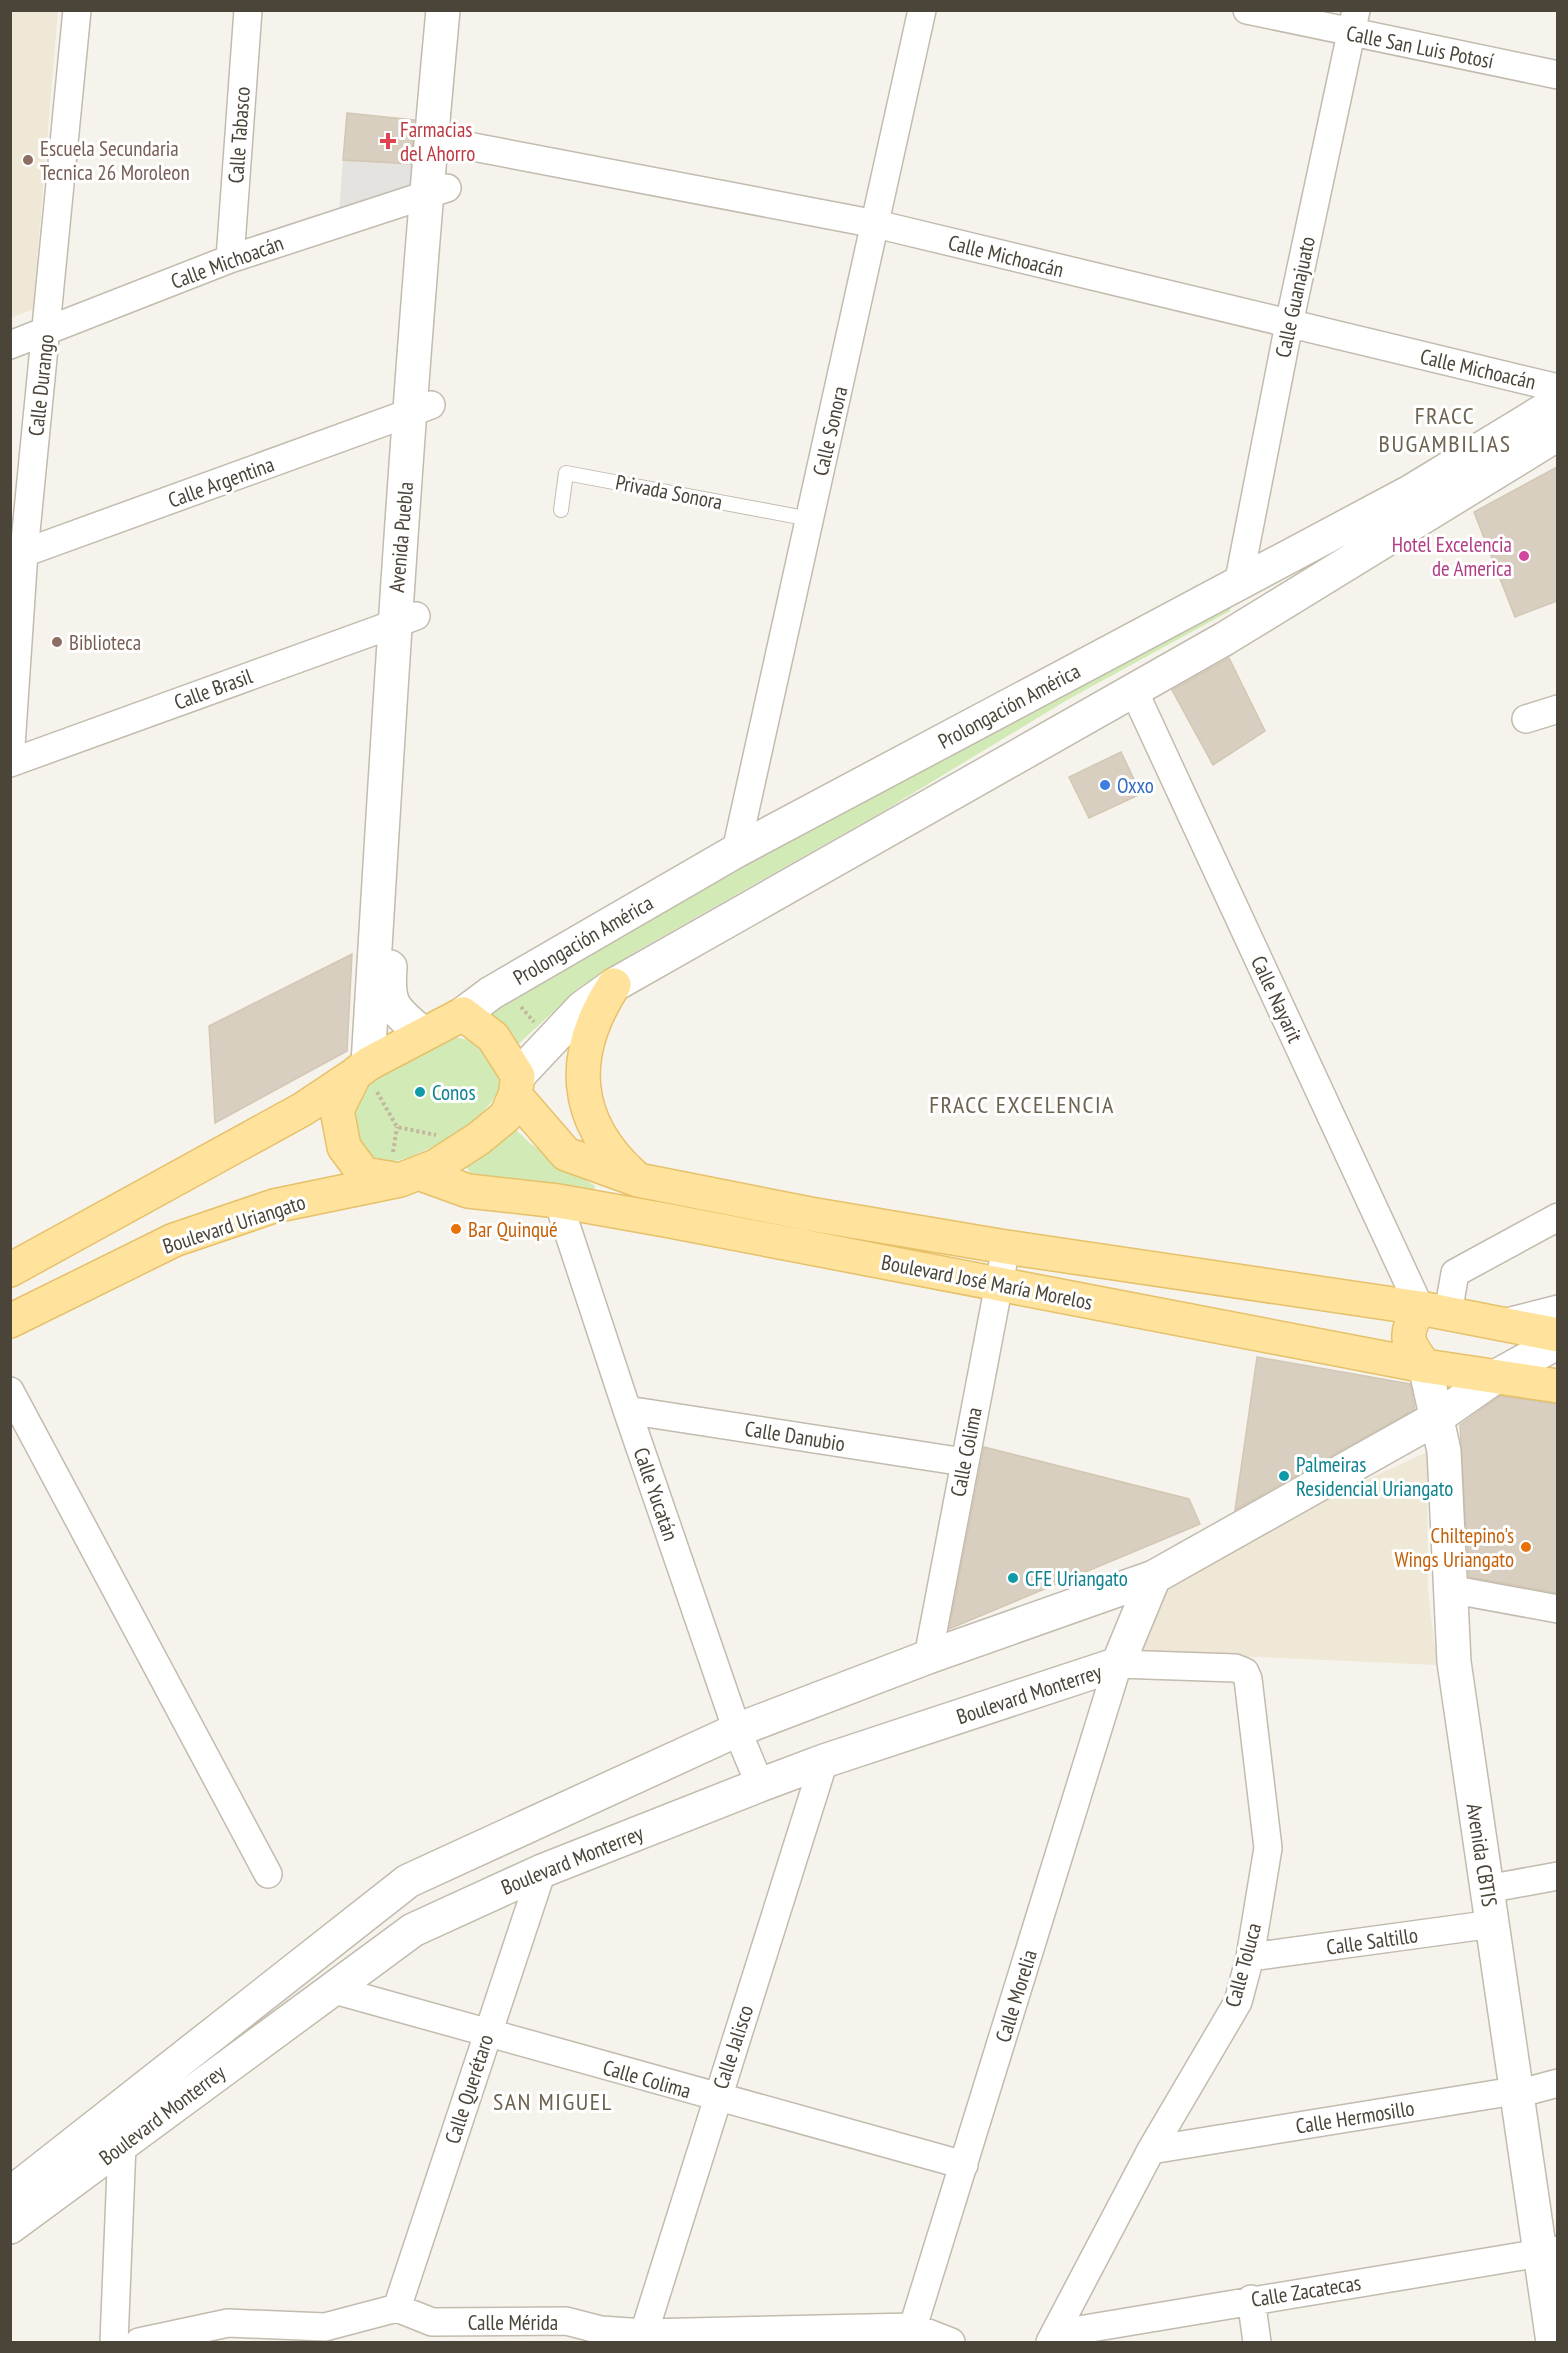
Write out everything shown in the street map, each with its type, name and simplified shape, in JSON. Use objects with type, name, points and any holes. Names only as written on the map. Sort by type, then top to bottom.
[{"type":"main road","points":[[614,985],[597,1012],[585,1045],[583,1092],[605,1143],[620,1163],[638,1180]]},
{"type":"main road","points":[[10,1270],[303,1109],[362,1069],[463,1014],[493,1037],[517,1086],[506,1116],[471,1143]]},
{"type":"main road","name":"Boulevard José María Morelos","points":[[362,1069],[337,1110],[344,1147],[364,1174],[403,1170],[468,1191],[558,1201],[1425,1366],[1557,1386]]},
{"type":"main road","name":"Boulevard José María Morelos","points":[[517,1086],[566,1154],[638,1180],[810,1214],[1434,1311],[1557,1335]]},
{"type":"main road","name":"Boulevard Uriangato","points":[[10,1321],[174,1240],[274,1206],[403,1170],[436,1166],[471,1143]]},
{"type":"main road","points":[[1425,1366],[1409,1346],[1409,1326],[1434,1311]]},
{"type":"main road","points":[[1495,1377],[1506,1351],[1503,1323]]},
{"type":"street","name":"Calle Durango","points":[[10,762],[17,555],[46,331],[77,10]]},
{"type":"street","name":"Calle Tabasco","points":[[230,259],[248,10]]},
{"type":"street","name":"Avenida Puebla","points":[[362,1069],[405,619],[440,141],[443,10]]},
{"type":"street","name":"Avenida Puebla","points":[[440,141],[461,10]]},
{"type":"street","name":"Calle Sonora","points":[[736,851],[922,10]]},
{"type":"street","name":"Calle San Luis Potosí","points":[[1247,10],[1353,22],[1557,75]]},
{"type":"street","name":"Calle Guanajuato","points":[[1238,585],[1289,324],[1353,22]]},
{"type":"street","name":"Calle Michoacán","points":[[440,141],[876,224],[1557,388]]},
{"type":"street","name":"Calle Michoacán","points":[[10,345],[230,259],[436,192]]},
{"type":"street","name":"Prolongación América","points":[[463,1014],[503,986],[736,851],[1410,492],[1557,402]]},
{"type":"street","name":"Calle Argentina","points":[[17,555],[421,409]]},
{"type":"street","points":[[517,1086],[551,1042],[582,1008],[614,985],[1224,639],[1557,435]]},
{"type":"street","points":[[1224,639],[1234,614],[1238,585]]},
{"type":"street","name":"Avenida Puebla","points":[[405,619],[388,992],[395,1009],[423,1034]]},
{"type":"street","name":"Calle Brasil","points":[[10,762],[405,619]]},
{"type":"street","name":"Calle Nayarit","points":[[1134,691],[1434,1311]]},
{"type":"street","points":[[1526,719],[1557,709]]},
{"type":"street","name":"Calle Yucatán","points":[[558,1201],[737,1730],[760,1785]]},
{"type":"street","points":[[1434,1311],[1455,1273],[1557,1217]]},
{"type":"street","name":"Calle Colima","points":[[928,1657],[1006,1246]]},
{"type":"street","points":[[1503,1323],[1557,1310]]},
{"type":"street","name":"Boulevard Monterrey","points":[[10,2194],[408,1881],[737,1730],[928,1657],[1154,1577],[1435,1419],[1495,1377],[1557,1342]]},
{"type":"street","name":"Avenida CBTIS","points":[[1425,1366],[1435,1419],[1444,1451],[1454,1662],[1517,2094],[1549,2252],[1553,2343]]},
{"type":"street","points":[[10,1391],[268,1874]]},
{"type":"street","name":"Calle Danubio","points":[[627,1410],[964,1462]]},
{"type":"street","name":"Boulevard Monterrey","points":[[10,2227],[413,1930],[542,1871],[760,1785],[824,1761],[1118,1664],[1154,1577]]},
{"type":"street","points":[[1449,1589],[1557,1609]]},
{"type":"street","points":[[1100,1596],[1120,1600],[1131,1612],[1133,1628]]},
{"type":"street","name":"Calle Toluca","points":[[1053,2338],[1151,2151],[1238,2002],[1250,1957],[1268,1848],[1248,1679],[1245,1672],[1235,1668],[1118,1664]]},
{"type":"street","name":"Calle Morelia","points":[[914,2335],[1118,1664]]},
{"type":"street","name":"Calle Jalisco","points":[[644,2333],[824,1761]]},
{"type":"street","name":"Calle Querétaro","points":[[398,2308],[542,1871]]},
{"type":"street","points":[[1487,1889],[1557,1876]]},
{"type":"street","name":"Calle Saltillo","points":[[1250,1957],[1493,1924]]},
{"type":"street","name":"Calle Colima","points":[[330,1989],[964,2165]]},
{"type":"street","name":"Calle Hermosillo","points":[[1151,2151],[1502,2093],[1517,2094],[1557,2083]]},
{"type":"street","points":[[114,2343],[122,2145]]},
{"type":"street","name":"Calle Zacatecas","points":[[1053,2338],[1251,2299],[1549,2252]]},
{"type":"street","points":[[1251,2299],[1257,2343]]},
{"type":"street","points":[[139,2343],[228,2324],[325,2327],[398,2308]]},
{"type":"street","name":"Calle Mérida","points":[[398,2308],[432,2322],[567,2332],[601,2330],[746,2337],[914,2335],[951,2343]]},
{"type":"lane","name":"Privada Sonora","points":[[561,510],[566,473],[810,519]]},
{"type":"path","points":[[503,986],[551,1042]]},
{"type":"path","points":[[362,1069],[397,1126],[403,1170]]},
{"type":"path","points":[[397,1126],[471,1143]]},
{"type":"shaded area","name":"Escuela Secundaria Tecnica 26 Moroleon","points":[[11,10],[58,11],[33,309],[11,318]]},
{"type":"shaded area","points":[[343,160],[429,165],[425,196],[338,224]]},
{"type":"shaded area","points":[[1427,1452],[1428,1590],[1437,1665],[1259,1657],[1132,1655],[1155,1586],[1340,1492]]},
{"type":"green space","points":[[1232,601],[1230,611],[1067,700],[882,812],[633,953],[580,987],[513,1049],[484,1010],[900,778]]},
{"type":"green space","points":[[450,1036],[478,1042],[492,1062],[498,1074],[498,1087],[492,1101],[464,1128],[429,1149],[396,1161],[363,1161],[349,1090]]},
{"type":"green space","points":[[514,1128],[531,1144],[595,1186],[594,1193],[471,1173],[464,1165]]},
{"type":"building","name":"Farmacias del Ahorro","points":[[347,113],[414,120],[411,164],[343,160]]},
{"type":"building","name":"Hotel Excelencia de America","points":[[1557,467],[1557,601],[1515,617],[1474,512]]},
{"type":"building","points":[[1229,658],[1265,731],[1213,765],[1172,690]]},
{"type":"building","name":"Oxxo","points":[[1121,752],[1141,794],[1089,818],[1069,777]]},
{"type":"building","points":[[352,954],[347,1051],[215,1123],[209,1026]]},
{"type":"building","name":"Palmeiras Residencial Uriangato","points":[[1257,1357],[1410,1384],[1415,1409],[1235,1510]]},
{"type":"building","points":[[1500,1396],[1557,1404],[1557,1593],[1469,1577],[1460,1425]]},
{"type":"building","name":"CFE Uriangato","points":[[984,1447],[1189,1499],[1200,1524],[949,1629]]},
{"type":"place","name":"Farmacias del Ahorro","points":[[388,141]]},
{"type":"place","name":"Escuela Secundaria Tecnica 26 Moroleon","points":[[28,160]]},
{"type":"place","name":"Hotel Excelencia de America","points":[[1524,556]]},
{"type":"place","name":"Biblioteca","points":[[57,642]]},
{"type":"place","name":"Oxxo","points":[[1105,785]]},
{"type":"place","name":"Conos","points":[[420,1092]]},
{"type":"place","name":"Bar Quinqué","points":[[456,1229]]},
{"type":"place","name":"Palmeiras Residencial Uriangato","points":[[1284,1476]]},
{"type":"place","name":"Chiltepino's Wings Uriangato","points":[[1526,1547]]},
{"type":"place","name":"CFE Uriangato","points":[[1013,1578]]},
{"type":"district","name":"FRACC BUGAMBILIAS","points":[[1445,429]]},
{"type":"district","name":"FRACC EXCELENCIA","points":[[1022,1104]]},
{"type":"district","name":"SAN MIGUEL","points":[[553,2101]]}]
